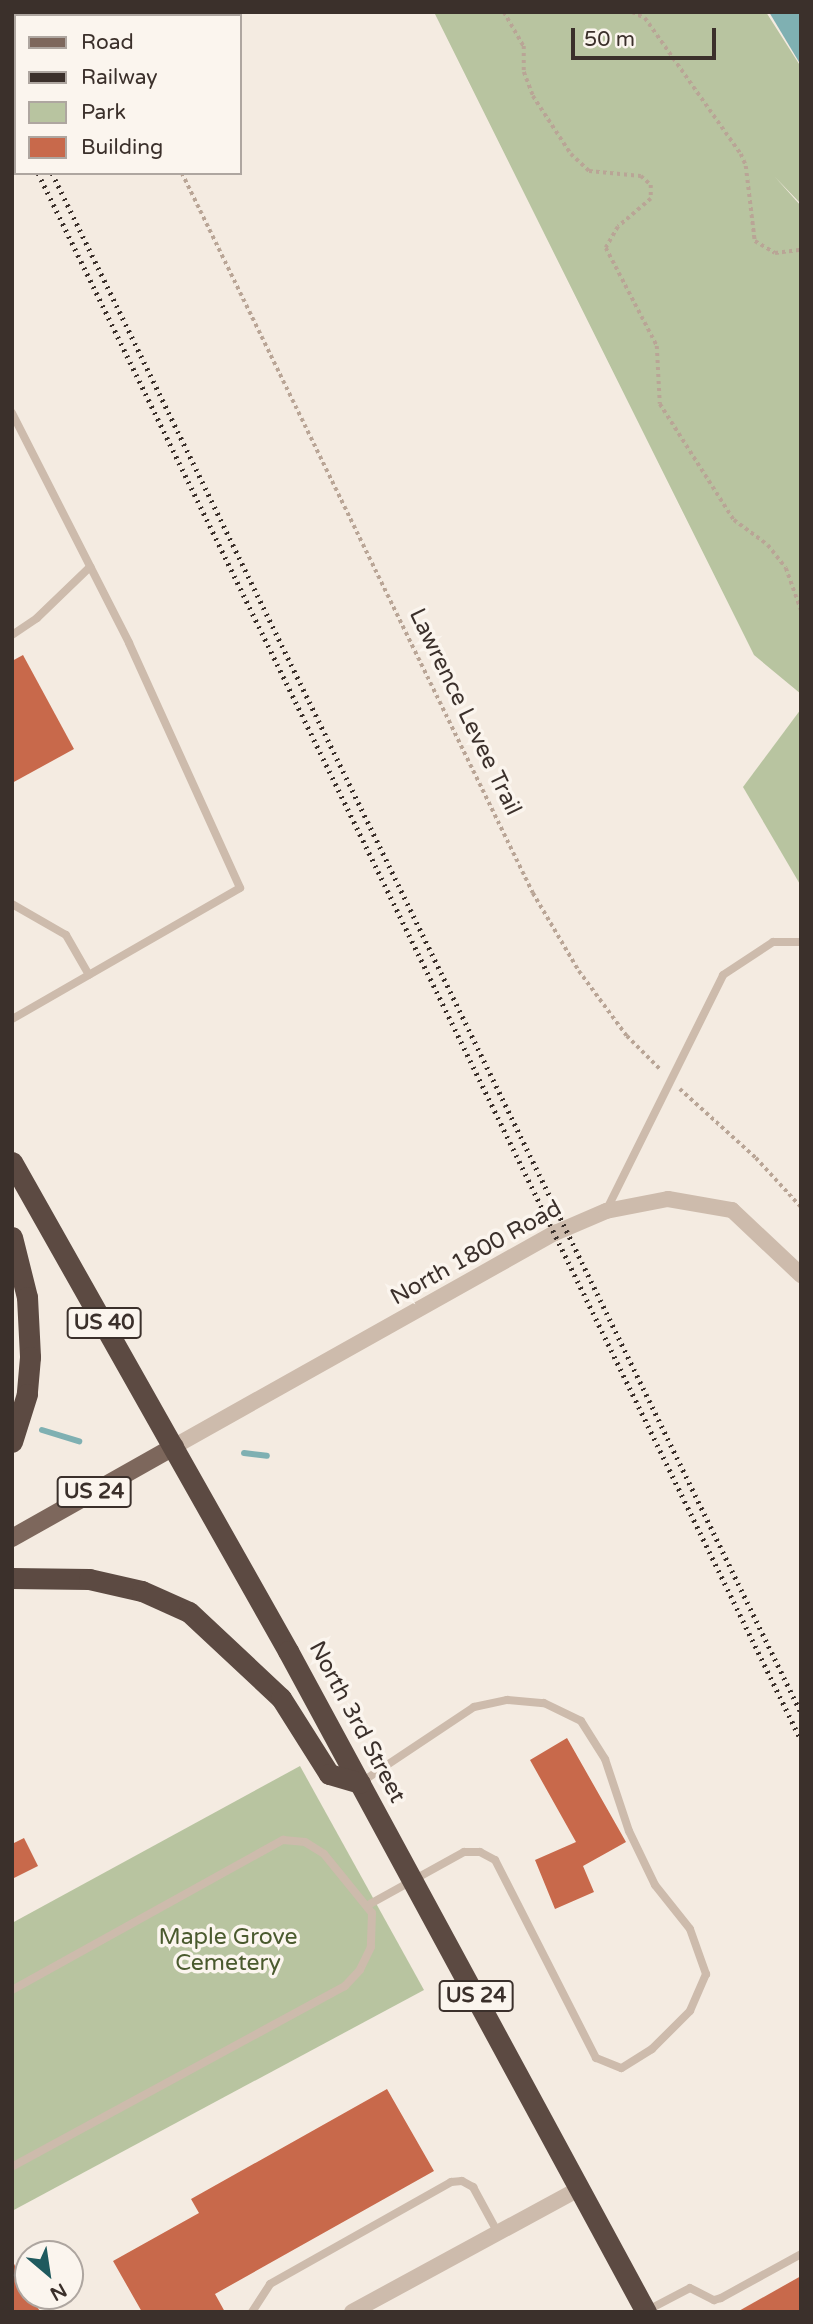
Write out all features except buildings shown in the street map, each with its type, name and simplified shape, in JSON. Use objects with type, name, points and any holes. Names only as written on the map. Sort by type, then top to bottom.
[{"type":"highway","name":"North 3rd Street","points":[[12,1162],[175,1447],[646,2311]]},
{"type":"highway","points":[[12,1237],[27,1297],[30,1357],[27,1394],[12,1441]]},
{"type":"highway","points":[[12,1578],[89,1579],[142,1591],[189,1612],[281,1698],[329,1774],[359,1783]]},
{"type":"main road","name":"US 24","points":[[12,1538],[175,1447]]},
{"type":"street","name":"North 1800 Road","points":[[175,1447],[555,1233],[606,1211],[668,1199],[732,1210],[801,1275]]},
{"type":"street","points":[[352,2312],[580,2188]]},
{"type":"lane","points":[[12,413],[90,567],[240,888],[12,1019]]},
{"type":"lane","points":[[12,635],[37,618],[90,567]]},
{"type":"lane","points":[[12,904],[66,935],[89,975]]},
{"type":"lane","points":[[606,1211],[723,975],[773,942],[801,942]]},
{"type":"lane","points":[[359,1783],[474,1707],[507,1700],[544,1703],[581,1721],[606,1759],[629,1831],[655,1885],[690,1928],[706,1974],[690,2011],[652,2049],[621,2068],[596,2058],[495,1860],[480,1852],[464,1852],[368,1905]]},
{"type":"lane","points":[[12,1990],[283,1840],[304,1842],[324,1854],[368,1905],[371,1947],[360,1970],[345,1986],[12,2167]]},
{"type":"lane","points":[[252,2312],[270,2284],[451,2182],[462,2181],[473,2187],[498,2232]]},
{"type":"lane","points":[[646,2311],[690,2288],[714,2300],[721,2298],[801,2254]]},
{"type":"path","points":[[504,12],[524,46],[524,72],[533,96],[570,153],[589,171],[641,176],[651,185],[651,199],[618,228],[606,248],[657,346],[660,404],[734,520],[768,545],[786,568],[801,610]]},
{"type":"path","points":[[632,12],[645,18],[741,154],[746,166],[755,241],[775,253],[801,250]]},
{"type":"path","name":"Lawrence Levee Trail","points":[[183,175],[533,893],[579,971],[626,1036],[756,1158],[801,1208]]},
{"type":"green space","points":[[434,12],[766,12],[801,67],[801,204],[775,177],[801,206],[801,694],[754,655]]},
{"type":"green space","points":[[801,709],[801,886],[743,787]]},
{"type":"green space","name":"Maple Grove Cemetery","points":[[300,1766],[424,1990],[12,2211],[12,1923]]},
{"type":"water","points":[[769,12],[801,12],[801,64],[799,62]]},
{"type":"waterway","points":[[42,1430],[79,1441]]},
{"type":"waterway","points":[[244,1453],[267,1456]]},
{"type":"railway","points":[[12,91],[14,94]]},
{"type":"railway","points":[[12,119],[14,123]]},
{"type":"railway","points":[[39,175],[801,1740]]},
{"type":"railway","points":[[53,175],[801,1713]]}]
